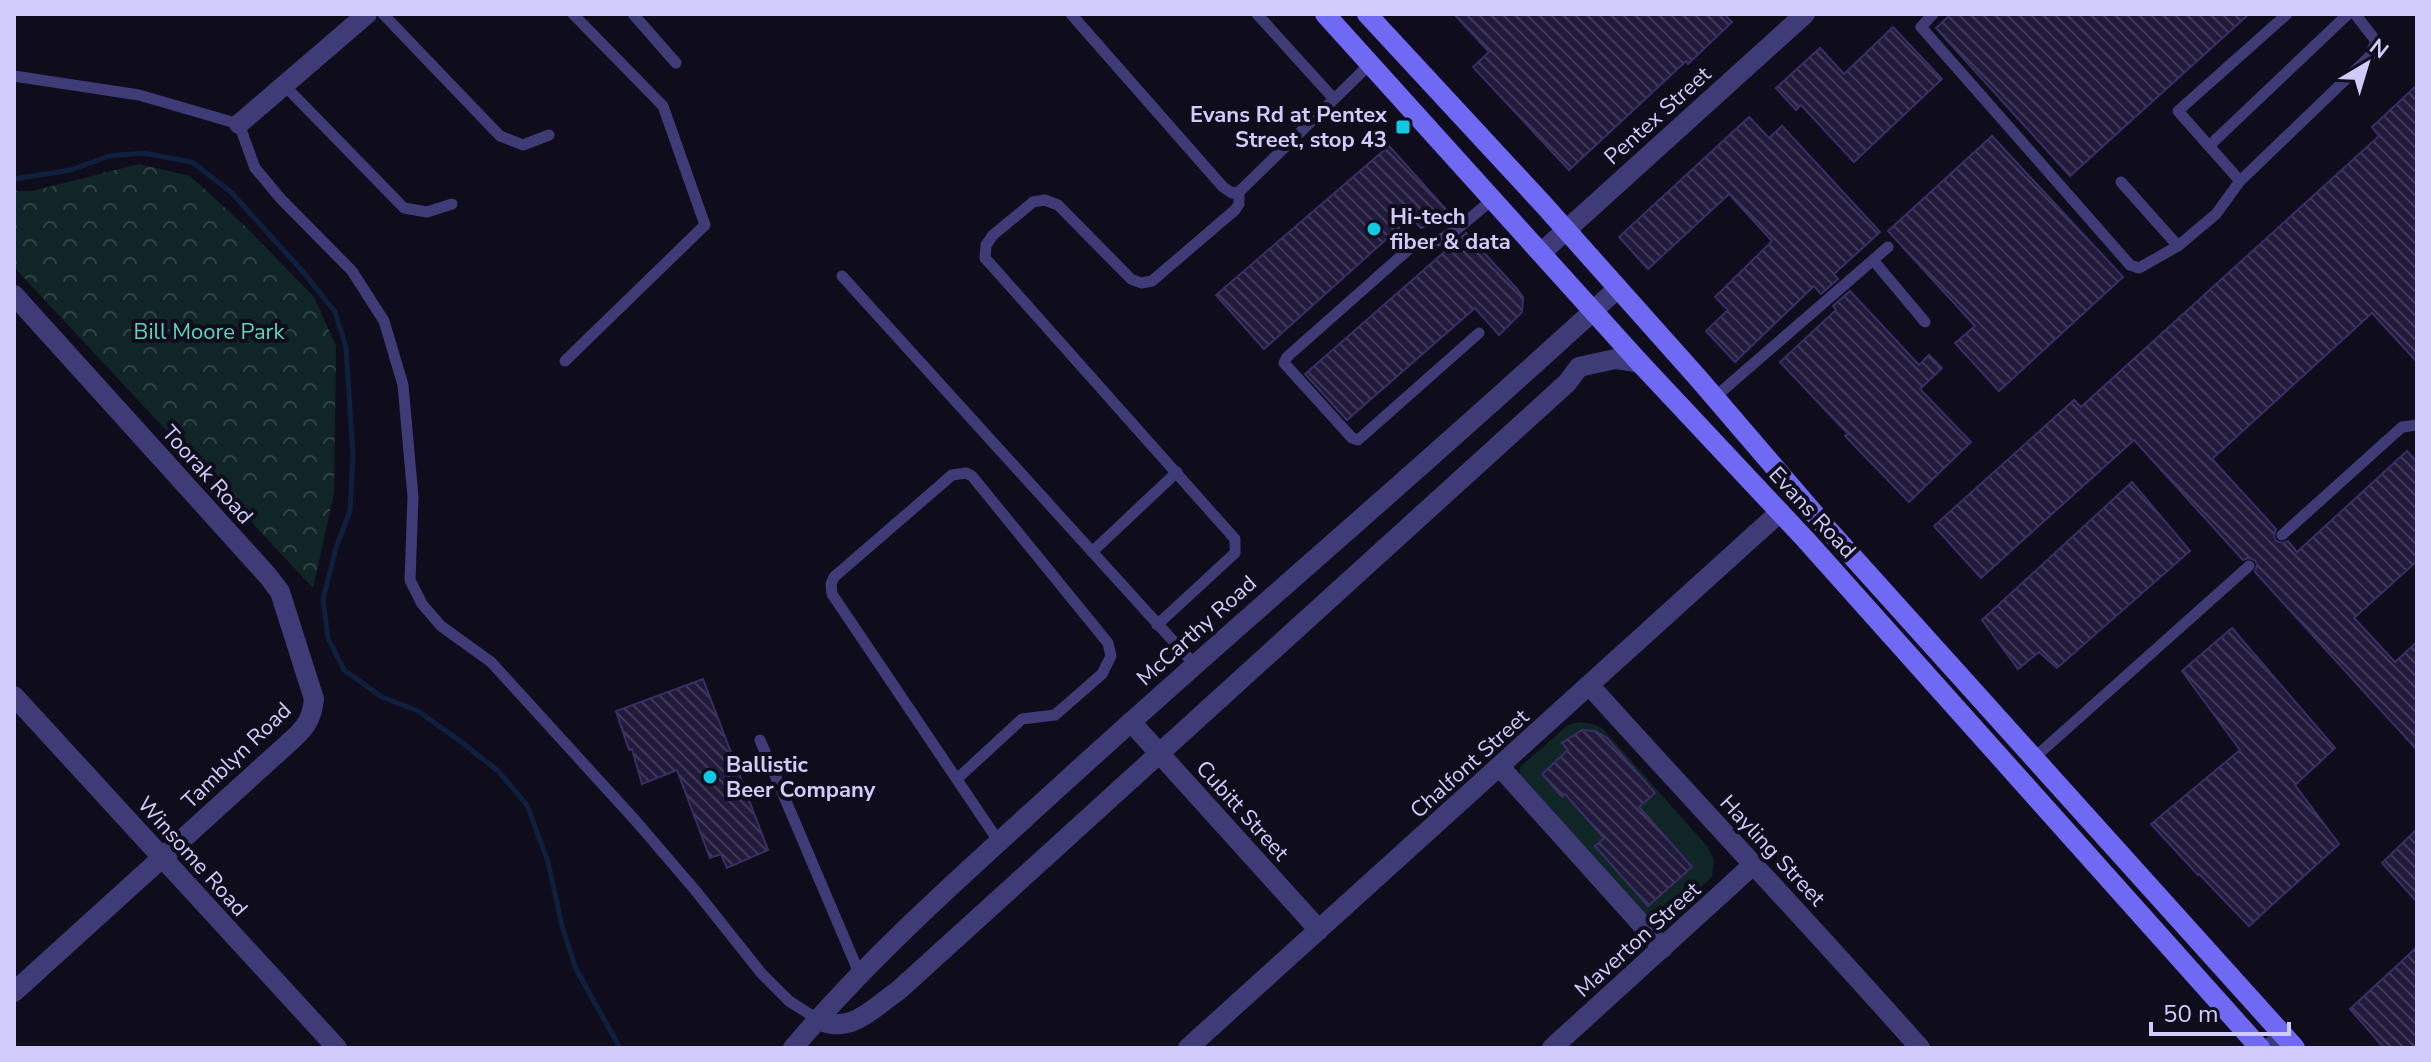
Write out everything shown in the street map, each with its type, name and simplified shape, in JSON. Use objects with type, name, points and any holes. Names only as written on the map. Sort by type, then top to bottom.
[{"type":"main road","name":"Evans Road","points":[[1325,14],[1640,363],[1780,512],[2260,1048]]},
{"type":"main road","name":"Evans Road","points":[[1367,14],[1715,397],[1824,525],[2034,758],[2283,1044]]},
{"type":"street","points":[[239,124],[367,14]]},
{"type":"street","name":"Pentex Street","points":[[1541,253],[1805,14]]},
{"type":"street","name":"McCarthy Road","points":[[793,1048],[860,975],[999,842],[1194,664],[1618,288]]},
{"type":"street","name":"Toorak Road","points":[[14,295],[280,592],[314,699],[313,714]]},
{"type":"street","points":[[817,1019],[831,1026],[841,1026],[852,1022],[899,990],[1567,383],[1579,367],[1615,359],[1640,363]]},
{"type":"street","name":"Chalfont Street","points":[[1188,1048],[1206,1041],[1319,930],[1780,512]]},
{"type":"street","name":"Hayling Street","points":[[1590,686],[1754,864],[1914,1046]]},
{"type":"street","name":"Winsome Road","points":[[14,696],[337,1048]]},
{"type":"street","name":"Tamblyn Road","points":[[14,992],[294,738],[313,714]]},
{"type":"street","name":"Cubitt Street","points":[[1131,722],[1319,930]]},
{"type":"street","points":[[1500,767],[1663,948]]},
{"type":"street","name":"Maverton Street","points":[[1552,1048],[1754,864]]},
{"type":"lane","points":[[383,14],[500,136],[523,145],[549,135]]},
{"type":"lane","points":[[565,361],[705,225],[663,106],[573,14]]},
{"type":"lane","points":[[633,14],[676,63]]},
{"type":"lane","points":[[1071,14],[1223,187],[1232,193],[1239,192],[1370,64]]},
{"type":"lane","points":[[1257,14],[1334,99]]},
{"type":"lane","points":[[1933,14],[1922,24],[1923,29],[2130,265],[2139,268],[2178,246],[2216,214],[2240,181],[2374,51],[2376,41],[2355,14]]},
{"type":"lane","points":[[2240,181],[2178,111],[2287,14]]},
{"type":"lane","points":[[2209,146],[2348,14]]},
{"type":"lane","points":[[14,76],[139,95],[239,124],[255,168],[352,271],[384,321],[403,385],[413,497],[410,580],[422,604],[441,626],[491,662],[695,890],[762,974],[789,1001],[817,1019]]},
{"type":"lane","points":[[284,85],[404,208],[427,212],[452,204]]},
{"type":"lane","points":[[2121,182],[2178,246]]},
{"type":"lane","points":[[1157,625],[1235,553],[1235,539],[985,258],[986,245],[993,235],[1033,202],[1045,200],[1058,205],[1131,279],[1141,283],[1152,281],[1235,210],[1239,204],[1239,192]]},
{"type":"lane","points":[[1479,333],[1358,440],[1352,438],[1284,363],[1287,357],[1418,241],[1438,241],[1493,199]]},
{"type":"lane","points":[[1715,397],[1888,247]]},
{"type":"lane","points":[[1873,260],[1925,322]]},
{"type":"lane","points":[[842,276],[1194,664]]},
{"type":"lane","points":[[2282,535],[2402,427],[2417,425]]},
{"type":"lane","points":[[1092,552],[1177,472]]},
{"type":"lane","points":[[958,778],[1022,719],[1055,715],[1102,674],[1111,656],[1108,643],[972,476],[966,473],[952,475],[834,577],[831,584],[832,594],[999,842]]},
{"type":"lane","points":[[2034,758],[2249,566]]},
{"type":"lane","points":[[760,740],[860,975]]},
{"type":"green space","name":"Bill Moore Park","points":[[139,164],[190,176],[247,228],[314,297],[336,346],[334,493],[313,588],[14,267],[14,191],[33,191]]},
{"type":"green space","points":[[1579,722],[1603,729],[1707,846],[1714,859],[1712,877],[1661,923],[1652,922],[1520,775],[1520,767],[1568,725]]},
{"type":"building","points":[[1454,14],[1724,14],[1732,22],[1569,170],[1473,67],[1489,52]]},
{"type":"building","points":[[1951,14],[2249,14],[2070,176],[1936,28]]},
{"type":"building","points":[[1893,27],[1942,79],[1854,162],[1801,105],[1796,110],[1776,88],[1820,48],[1844,74]]},
{"type":"building","points":[[2417,85],[2417,362],[2372,313],[2212,459],[2276,529],[2276,541],[2288,541],[2297,552],[2407,451],[2417,462],[2417,561],[2354,618],[2395,662],[2417,642],[2417,750],[2255,572],[2255,560],[2243,560],[2134,440],[1981,578],[1934,526],[2074,400],[2081,407],[2379,136],[2372,127]]},
{"type":"building","points":[[1749,117],[1769,138],[1782,126],[1880,232],[1834,274],[1838,279],[1821,294],[1814,286],[1735,362],[1706,331],[1728,310],[1715,297],[1772,241],[1729,194],[1648,269],[1619,237]]},
{"type":"building","points":[[1992,136],[2123,277],[1999,391],[1955,343],[1975,326],[1888,231]]},
{"type":"building","points":[[1389,146],[1452,216],[1421,228],[1411,217],[1264,349],[1216,295]]},
{"type":"building","points":[[1466,233],[1523,297],[1522,312],[1499,335],[1475,308],[1347,420],[1305,374]]},
{"type":"building","points":[[1850,291],[1919,365],[1929,355],[1942,368],[1920,389],[1971,442],[1909,502],[1780,362],[1836,310],[1833,306]]},
{"type":"building","points":[[2132,482],[2190,551],[2057,668],[2039,652],[2018,669],[1982,620]]},
{"type":"building","points":[[2232,628],[2335,748],[2295,785],[2339,844],[2249,926],[2151,824],[2240,750],[2182,671]]},
{"type":"building","name":"Ballistic Beer Company","points":[[703,679],[768,850],[727,868],[721,854],[710,858],[677,770],[642,784],[616,711]]},
{"type":"building","points":[[1582,730],[1595,731],[1607,738],[1655,793],[1639,807],[1692,867],[1648,906],[1595,846],[1604,838],[1565,794],[1562,797],[1542,774],[1568,750],[1562,743]]},
{"type":"building","points":[[2417,829],[2417,902],[2382,863]]},
{"type":"building","points":[[2417,947],[2417,1048],[2384,1048],[2350,1009]]},
{"type":"waterway","points":[[14,179],[71,170],[109,156],[143,153],[192,162],[231,192],[335,312],[346,347],[353,455],[350,511],[336,548],[323,599],[328,638],[344,670],[382,697],[418,711],[460,741],[498,771],[527,805],[548,862],[562,926],[576,969],[620,1048]]},
{"type":"place","name":"Evans Rd at Pentex Street, stop 43","points":[[1403,127]]},
{"type":"place","name":"Hi-tech fiber & data","points":[[1374,229]]},
{"type":"place","name":"Ballistic Beer Company","points":[[710,777]]}]
